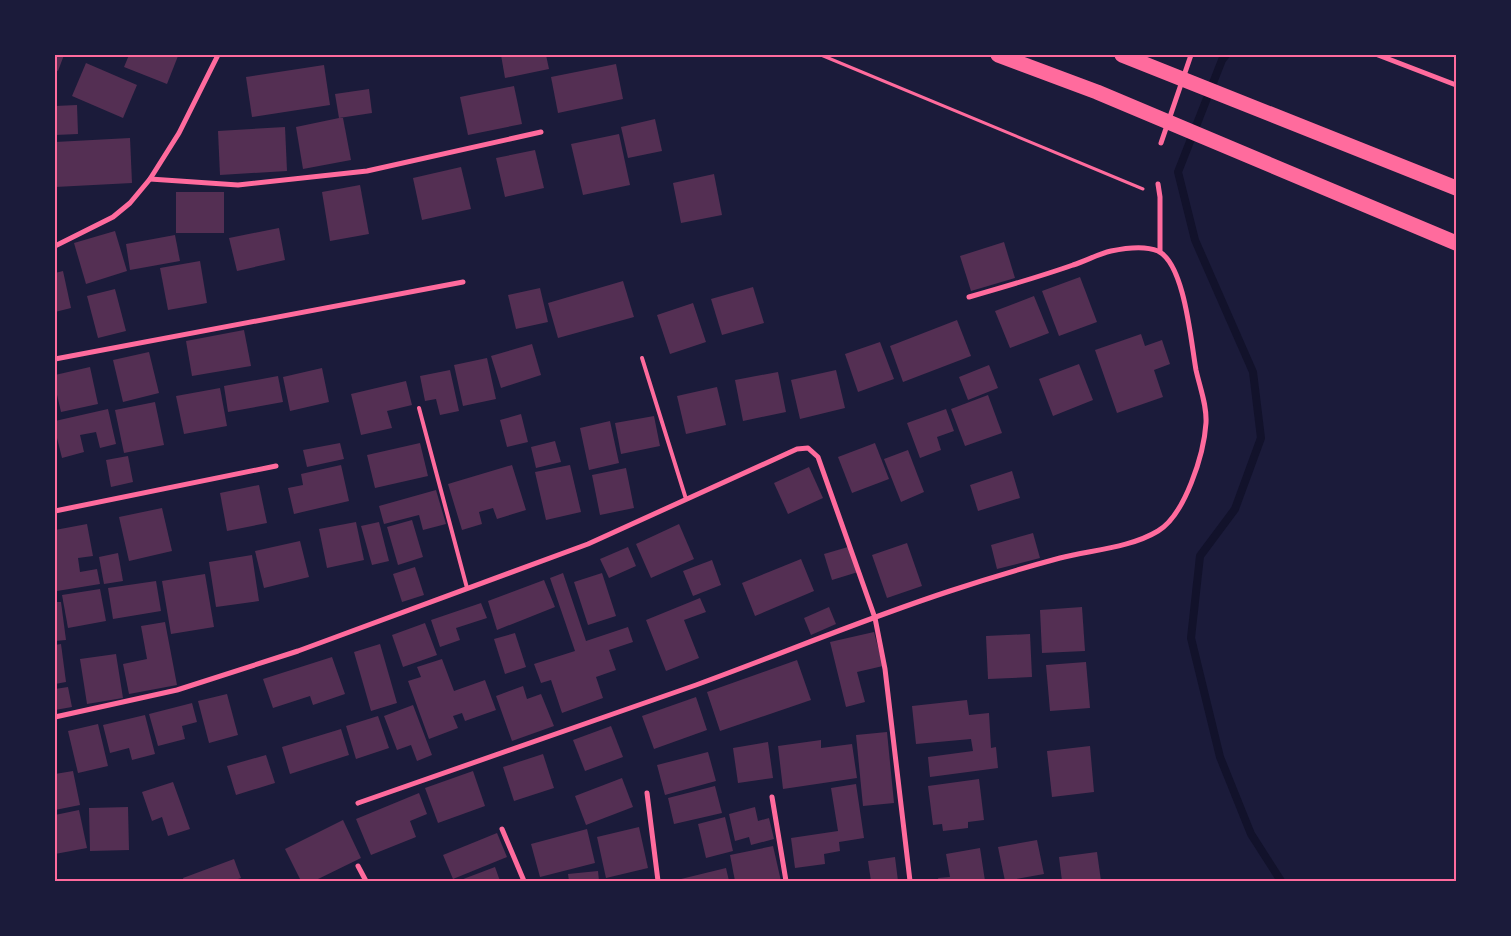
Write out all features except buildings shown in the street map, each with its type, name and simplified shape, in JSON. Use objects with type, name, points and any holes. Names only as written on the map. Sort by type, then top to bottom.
[{"type":"highway","points":[[998,55],[1097,92],[1241,151],[1456,243]]},
{"type":"highway","points":[[1122,55],[1456,188]]},
{"type":"street","points":[[55,246],[113,217],[130,203],[150,179],[179,133],[218,55]]},
{"type":"street","points":[[1161,143],[1191,55]]},
{"type":"street","points":[[1378,55],[1456,85]]},
{"type":"street","points":[[150,179],[238,185],[367,171],[541,132]]},
{"type":"street","points":[[1158,184],[1160,197],[1160,252]]},
{"type":"street","points":[[358,804],[695,685],[947,592],[1062,558],[1137,541],[1165,527],[1183,501],[1196,468],[1206,422],[1205,404],[1197,373],[1187,314],[1179,281],[1171,264],[1160,252],[1143,248],[1126,248],[1108,252],[1072,266],[969,297]]},
{"type":"street","points":[[55,359],[463,282]]},
{"type":"street","points":[[55,717],[177,690],[298,651],[588,544],[797,449],[808,448],[818,457],[875,618],[885,669],[910,881]]},
{"type":"street","points":[[55,511],[276,466]]},
{"type":"street","points":[[647,793],[658,881]]},
{"type":"street","points":[[772,797],[786,881]]},
{"type":"street","points":[[502,829],[524,881]]},
{"type":"street","points":[[358,866],[366,881]]},
{"type":"lane","points":[[642,358],[686,499]]},
{"type":"lane","points":[[419,408],[467,588]]},
{"type":"path","points":[[821,55],[1160,197]]},
{"type":"waterway","points":[[1226,55],[1222,60],[1178,172],[1195,240],[1253,372],[1261,438],[1235,509],[1200,556],[1191,638],[1220,757],[1251,834],[1281,881]]}]
